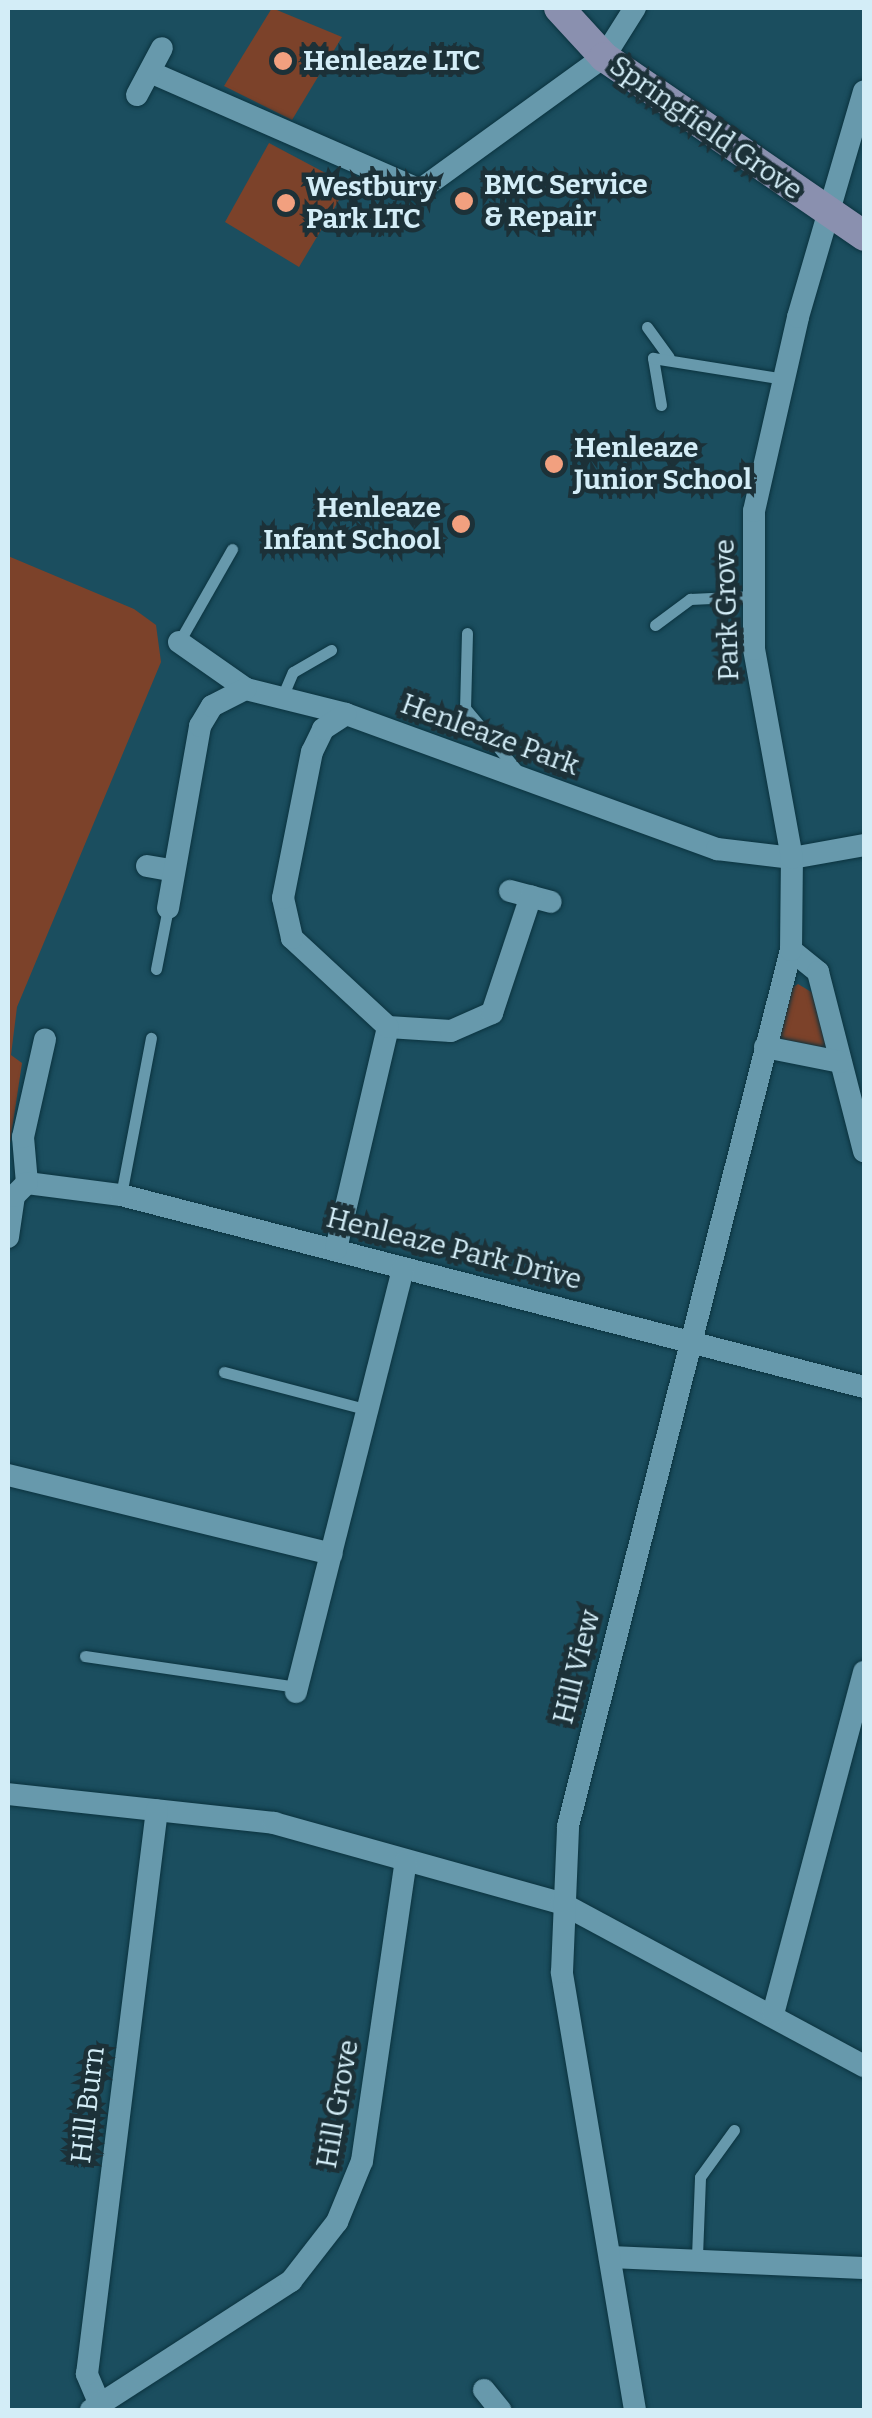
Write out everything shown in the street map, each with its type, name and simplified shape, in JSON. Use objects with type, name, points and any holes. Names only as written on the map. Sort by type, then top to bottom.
[{"type":"street","name":"Springfield Grove","points":[[559,8],[604,57],[864,236]]},
{"type":"street","points":[[150,72],[420,190],[604,57],[635,8]]},
{"type":"street","points":[[138,95],[162,48]]},
{"type":"street","name":"Park Grove","points":[[792,950],[792,858],[768,765],[754,596],[754,511],[784,379],[864,92]]},
{"type":"street","name":"Henleaze Park","points":[[180,642],[246,689],[346,714],[717,850],[792,858],[864,845]]},
{"type":"street","points":[[168,908],[200,726],[212,706],[246,689]]},
{"type":"street","points":[[346,714],[323,729],[312,752],[284,918],[292,938],[388,1027],[451,1031],[492,1013],[530,897]]},
{"type":"street","points":[[147,866],[174,870]]},
{"type":"street","points":[[792,950],[818,972],[850,1067],[864,1151]]},
{"type":"street","name":"Hill View","points":[[635,2410],[569,2031],[561,1902],[568,1826],[687,1339],[792,950]]},
{"type":"street","points":[[336,1250],[388,1027]]},
{"type":"street","points":[[8,1238],[14,1196],[27,1183],[23,1137],[46,1039]]},
{"type":"street","points":[[764,1047],[850,1067]]},
{"type":"street","name":"Henleaze Park Drive","points":[[27,1183],[121,1195],[864,1388]]},
{"type":"street","points":[[297,1690],[403,1269]]},
{"type":"street","points":[[8,1475],[332,1554]]},
{"type":"street","points":[[773,2014],[864,1672]]},
{"type":"street","points":[[842,1765],[864,1775]]},
{"type":"street","points":[[8,1794],[274,1823],[561,1902],[862,2058]]},
{"type":"street","name":"Hill Burn","points":[[96,2408],[87,2374],[157,1810]]},
{"type":"street","name":"Hill Grove","points":[[96,2408],[290,2281],[337,2222],[362,2160],[406,1861]]},
{"type":"street","points":[[610,2257],[696,2256],[864,2268]]},
{"type":"street","points":[[484,2390],[500,2410]]},
{"type":"lane","points":[[647,327],[669,357]]},
{"type":"lane","points":[[661,405],[653,358],[669,357],[784,379]]},
{"type":"lane","points":[[180,642],[232,549]]},
{"type":"lane","points":[[655,624],[690,599],[754,596]]},
{"type":"lane","points":[[467,633],[465,708],[523,776]]},
{"type":"lane","points":[[282,695],[293,672],[331,650]]},
{"type":"lane","points":[[156,968],[168,908]]},
{"type":"lane","points":[[121,1195],[144,1052],[151,1038]]},
{"type":"lane","points":[[224,1372],[368,1410]]},
{"type":"lane","points":[[85,1656],[297,1690]]},
{"type":"lane","points":[[696,2256],[700,2177],[734,2130]]},
{"type":"shaded area","name":"Henleaze LTC","points":[[272,8],[342,37],[292,120],[224,86]]},
{"type":"shaded area","name":"Westbury Park LTC","points":[[269,143],[348,185],[299,267],[225,222]]},
{"type":"shaded area","points":[[8,556],[134,609],[156,625],[161,662],[17,1007],[11,1055],[22,1063],[8,1157]]},
{"type":"shaded area","points":[[798,984],[813,993],[829,1049],[777,1038],[788,990]]},
{"type":"place","name":"Henleaze LTC","points":[[283,61]]},
{"type":"place","name":"BMC Service & Repair","points":[[464,201]]},
{"type":"place","name":"Westbury Park LTC","points":[[286,203]]},
{"type":"place","name":"Henleaze Junior School","points":[[554,464]]},
{"type":"place","name":"Henleaze Infant School","points":[[461,524]]}]
